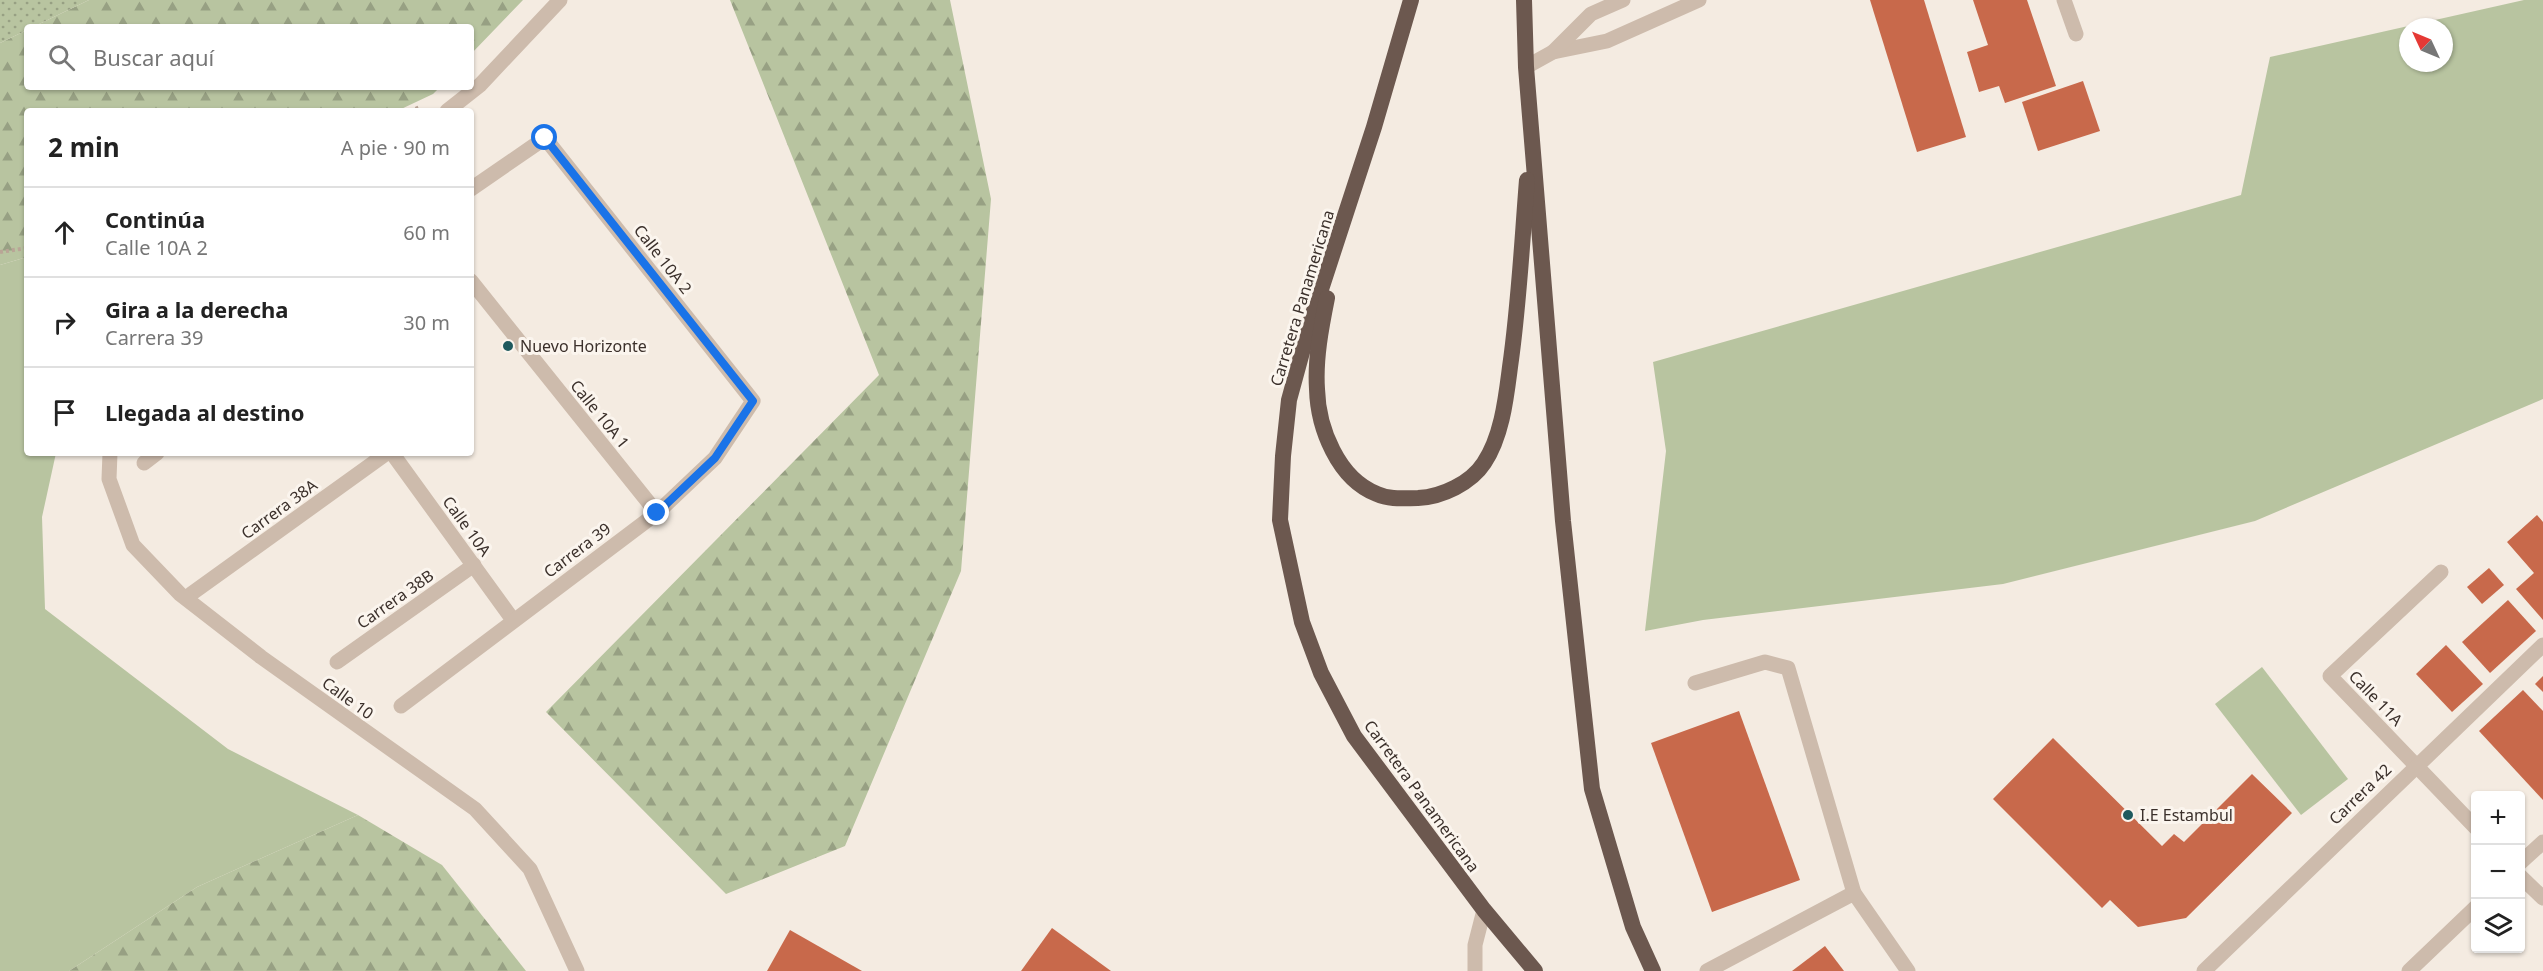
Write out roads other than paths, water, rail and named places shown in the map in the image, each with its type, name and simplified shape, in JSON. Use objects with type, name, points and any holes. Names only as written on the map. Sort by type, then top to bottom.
[{"type":"highway","name":"Carretera Panamericana","points":[[1411,0],[1310,323],[1289,400],[1280,520],[1302,622],[1321,673],[1354,736],[1484,910],[1535,971]]},
{"type":"highway","points":[[1524,0],[1526,67],[1563,521],[1592,789],[1633,927],[1653,971]]},
{"type":"highway","points":[[1335,247],[1321,330],[1317,389],[1323,427],[1336,458],[1356,481],[1377,494],[1395,498],[1431,497],[1457,487],[1484,464],[1497,433],[1506,399],[1517,319],[1531,126]]},
{"type":"street","points":[[474,90],[560,0]]},
{"type":"street","points":[[1526,67],[1553,52],[1591,14],[1623,0]]},
{"type":"street","points":[[1553,52],[1607,40],[1699,0]]},
{"type":"street","points":[[2064,0],[2076,34]]},
{"type":"street","points":[[451,108],[474,90]]},
{"type":"street","name":"Calle 10A 2","points":[[474,187],[545,138],[753,401]]},
{"type":"street","name":"Calle 10A 1","points":[[474,285],[657,513]]},
{"type":"street","name":"Carrera 39","points":[[401,706],[657,513],[715,458],[753,401]]},
{"type":"street","name":"Calle 10","points":[[111,456],[109,479],[133,545],[180,594],[261,657],[475,809],[530,869],[577,971]]},
{"type":"street","points":[[144,463],[153,456]]},
{"type":"street","name":"Carrera 38A","points":[[191,594],[383,456]]},
{"type":"street","name":"Calle 10A","points":[[394,456],[513,620]]},
{"type":"street","name":"Carrera 38B","points":[[337,663],[474,565]]},
{"type":"street","name":"Calle 11A","points":[[2441,572],[2330,676],[2471,824]]},
{"type":"street","name":"Carrera 42","points":[[2204,971],[2543,645]]},
{"type":"street","points":[[1695,683],[1765,662],[1788,668],[1854,893],[1908,971]]},
{"type":"street","points":[[2525,858],[2543,842]]},
{"type":"street","points":[[2525,881],[2543,898]]},
{"type":"street","points":[[1707,971],[1854,893]]},
{"type":"street","points":[[1475,971],[1475,945],[1484,910]]},
{"type":"street","points":[[2409,971],[2471,911]]},
{"type":"place","name":"Nuevo Horizonte","points":[[508,346]]},
{"type":"place","name":"I.E Estambul","points":[[2128,815]]}]
